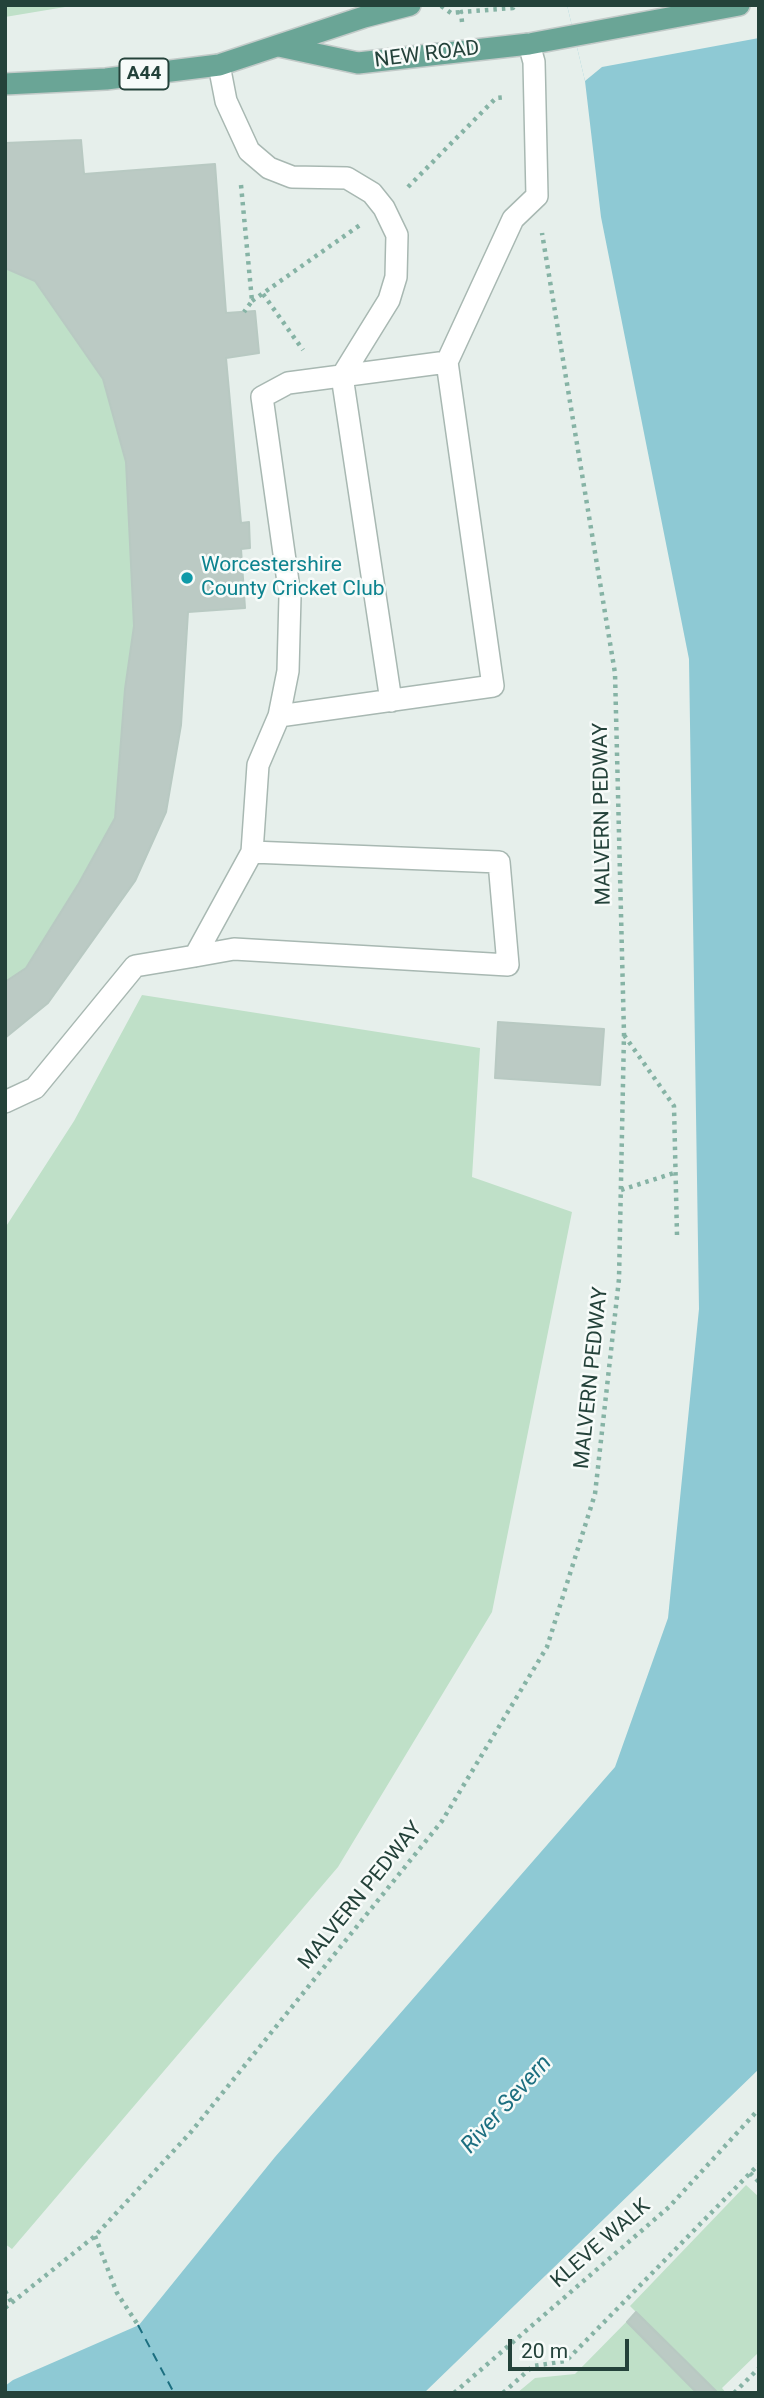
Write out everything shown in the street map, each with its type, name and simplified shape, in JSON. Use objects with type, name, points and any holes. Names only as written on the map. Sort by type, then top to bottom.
[{"type":"main road","name":"NEW ROAD","points":[[5,84],[106,79],[219,65],[364,17],[410,5]]},
{"type":"main road","name":"NEW ROAD","points":[[279,46],[358,63],[529,44],[738,5]]},
{"type":"lane","points":[[279,716],[493,686],[447,362],[513,219],[537,196],[534,62],[529,44]]},
{"type":"lane","points":[[219,65],[226,101],[249,150],[269,167],[292,177],[347,178],[372,193],[384,208],[397,235],[396,277],[389,300],[333,377],[391,701]]},
{"type":"lane","points":[[195,956],[252,852],[258,765],[279,716],[288,671],[290,596],[262,397],[288,383],[447,362]]},
{"type":"lane","points":[[5,1102],[35,1088],[135,966],[234,950],[508,965],[499,862],[252,852]]},
{"type":"path","points":[[445,9],[451,13],[513,8],[514,5]]},
{"type":"path","points":[[461,12],[463,31]]},
{"type":"path","points":[[244,312],[252,301],[240,173],[249,150]]},
{"type":"path","name":"MALVERN PEDWAY","points":[[5,2308],[95,2236],[191,2132],[442,1821],[547,1647],[594,1494],[619,1279],[624,1034],[615,673],[545,251]]},
{"type":"path","points":[[263,294],[333,377]]},
{"type":"path","points":[[624,1034],[674,1106],[677,1235]]},
{"type":"path","points":[[621,1190],[674,1173]]},
{"type":"path","name":"KLEVE WALK","points":[[454,2393],[669,2207],[759,2109]]},
{"type":"path","points":[[503,2393],[533,2366],[566,2361],[759,2164]]},
{"type":"path","points":[[750,2173],[759,2182]]},
{"type":"path","points":[[95,2236],[117,2293],[138,2325]]},
{"type":"path","points":[[5,2291],[12,2303]]},
{"type":"path","points":[[734,2393],[759,2368]]},
{"type":"green space","points":[[5,5],[77,5],[5,17]]},
{"type":"green space","points":[[5,268],[35,281],[103,379],[126,462],[134,626],[125,689],[115,818],[79,883],[26,968],[5,982]]},
{"type":"green space","points":[[142,995],[480,1048],[472,1177],[572,1212],[492,1612],[338,1867],[12,2249],[5,2244],[5,1228],[74,1121]]},
{"type":"green space","points":[[746,2185],[759,2197],[759,2352],[722,2388],[726,2393],[517,2393],[535,2378],[575,2374],[636,2312],[630,2306]]},
{"type":"water","name":"River Severn","points":[[567,5],[759,5],[759,2069],[424,2393],[5,2393],[5,2386],[13,2380],[139,2325],[275,2157],[615,1767],[668,1618],[699,1309],[689,659],[601,217],[585,81]]},
{"type":"pier","points":[[567,5],[759,5],[759,38],[602,67],[585,81]]},
{"type":"building","name":"Worcestershire County Cricket Club","points":[[81,140],[84,174],[215,164],[226,313],[255,311],[259,353],[226,358],[241,523],[249,522],[250,548],[241,549],[245,608],[188,612],[181,725],[166,812],[135,881],[48,1003],[5,1038],[5,982],[26,968],[79,883],[115,818],[125,689],[134,626],[126,462],[103,379],[35,281],[5,268],[5,143]]},
{"type":"building","points":[[498,1022],[604,1029],[600,1085],[495,1078]]},
{"type":"building","points":[[636,2312],[718,2393],[697,2393],[627,2322]]},
{"type":"ferry route","points":[[138,2325],[174,2393]]},
{"type":"place","name":"Worcestershire County Cricket Club","points":[[187,578]]}]
